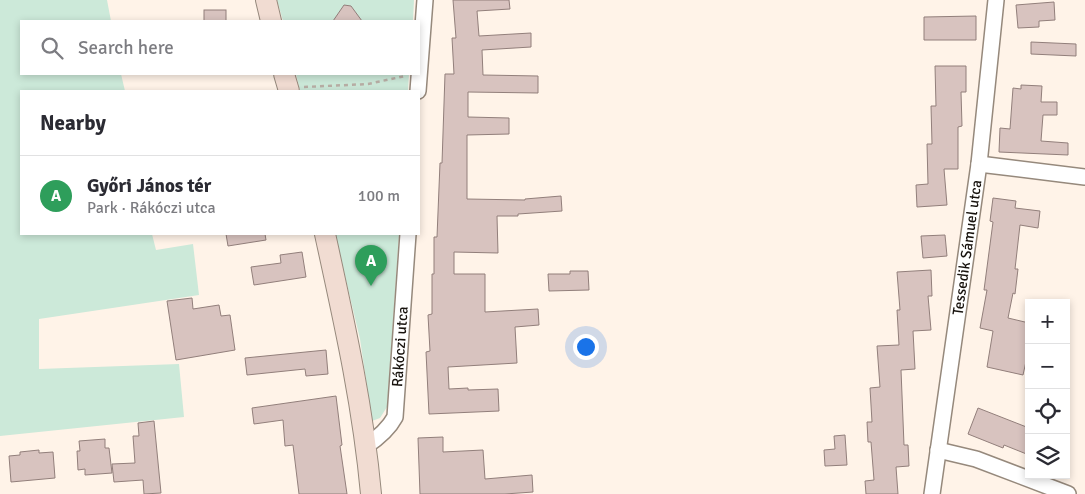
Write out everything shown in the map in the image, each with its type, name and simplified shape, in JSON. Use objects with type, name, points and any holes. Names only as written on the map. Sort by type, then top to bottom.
[{"type":"main road","points":[[266,0],[272,20]]},
{"type":"main road","points":[[325,235],[350,345],[366,446],[371,494]]},
{"type":"street","points":[[420,61],[424,0]]},
{"type":"street","name":"Tessedik Sámuel utca","points":[[932,494],[979,164],[996,0]]},
{"type":"street","points":[[418,90],[419,75]]},
{"type":"street","points":[[979,164],[1085,177]]},
{"type":"street","name":"Rákóczi utca","points":[[366,446],[390,425],[395,417],[408,235]]},
{"type":"street","points":[[938,450],[976,459],[1068,494]]},
{"type":"path","points":[[287,84],[368,84],[405,76]]},
{"type":"green space","points":[[0,0],[107,0],[111,20],[20,20],[20,75],[121,75],[125,90],[20,90],[20,235],[152,235],[156,250],[193,244],[199,295],[39,319],[39,369],[179,364],[184,417],[0,436]]},
{"type":"green space","points":[[277,0],[414,0],[413,20],[283,20]]},
{"type":"green space","points":[[296,75],[409,75],[408,90],[300,90]]},
{"type":"green space","points":[[335,235],[399,235],[387,407],[380,418],[372,421],[360,339]]},
{"type":"building","points":[[453,0],[509,0],[510,9],[477,11],[479,36],[531,33],[531,47],[482,50],[483,75],[538,76],[538,93],[468,92],[468,117],[509,118],[509,134],[467,135],[467,199],[525,200],[561,196],[562,211],[518,214],[518,216],[497,216],[498,253],[454,252],[454,274],[485,274],[485,312],[538,309],[539,325],[515,327],[517,363],[448,367],[449,389],[498,389],[499,411],[429,414],[426,352],[430,351],[428,315],[432,314],[434,237],[437,237],[440,163],[442,163],[445,74],[454,74],[452,38],[456,38]]},
{"type":"building","points":[[1054,2],[1055,20],[1039,21],[1039,27],[1018,28],[1016,5]]},
{"type":"building","points":[[344,5],[351,6],[361,20],[334,20]]},
{"type":"building","points":[[204,10],[226,10],[226,20],[204,20]]},
{"type":"building","points":[[976,16],[976,40],[924,40],[924,17]]},
{"type":"building","points":[[1031,42],[1076,44],[1076,56],[1031,54]]},
{"type":"building","points":[[935,66],[966,66],[966,92],[961,92],[962,126],[958,127],[958,169],[944,169],[947,205],[917,207],[916,185],[928,184],[927,144],[932,144],[931,106],[936,106]]},
{"type":"building","points":[[1021,85],[1042,86],[1041,102],[1057,102],[1057,115],[1043,115],[1041,141],[1068,143],[1068,155],[999,152],[1000,128],[1010,129],[1013,88],[1021,89]]},
{"type":"building","points":[[993,198],[1016,201],[1015,208],[1040,211],[1038,228],[1020,225],[1015,269],[1018,269],[1015,294],[1013,293],[1008,318],[1025,322],[1025,366],[1023,375],[987,367],[993,331],[980,328],[987,290],[984,290],[993,222],[990,221]]},
{"type":"building","points":[[226,235],[265,235],[266,240],[228,246]]},
{"type":"building","points":[[945,235],[947,256],[923,258],[921,236]]},
{"type":"building","points":[[302,252],[306,277],[254,285],[251,267],[281,263],[280,255]]},
{"type":"building","points":[[931,270],[932,296],[928,296],[931,330],[913,331],[915,369],[901,370],[904,445],[908,445],[909,466],[896,467],[898,494],[866,494],[865,481],[874,480],[871,442],[868,442],[867,422],[872,422],[870,388],[880,387],[877,346],[899,345],[897,310],[900,310],[897,272]]},
{"type":"building","points":[[570,271],[588,271],[589,290],[549,291],[548,274],[570,274]]},
{"type":"building","points":[[192,298],[193,309],[219,305],[221,316],[230,315],[235,350],[176,360],[167,301]]},
{"type":"building","points":[[326,350],[328,374],[306,376],[305,369],[247,375],[245,358]]},
{"type":"building","points":[[336,396],[342,445],[340,446],[347,494],[299,494],[293,445],[285,446],[283,420],[254,424],[252,408]]},
{"type":"building","points":[[978,408],[1025,426],[1025,453],[1004,445],[1003,448],[968,434]]},
{"type":"building","points":[[154,421],[161,493],[144,494],[143,480],[114,482],[112,464],[135,463],[133,436],[139,436],[138,423]]},
{"type":"building","points":[[845,435],[847,465],[825,466],[824,450],[835,449],[834,436]]},
{"type":"building","points":[[443,437],[443,452],[483,450],[485,479],[532,475],[533,492],[505,494],[420,494],[418,438]]},
{"type":"building","points":[[105,439],[105,448],[109,448],[112,473],[85,475],[85,469],[78,470],[77,451],[80,451],[79,441]]},
{"type":"building","points":[[39,450],[39,453],[53,452],[55,478],[11,482],[9,456],[20,455],[20,452]]},
{"type":"place","name":"Győri János tér","points":[[371,286]]}]
